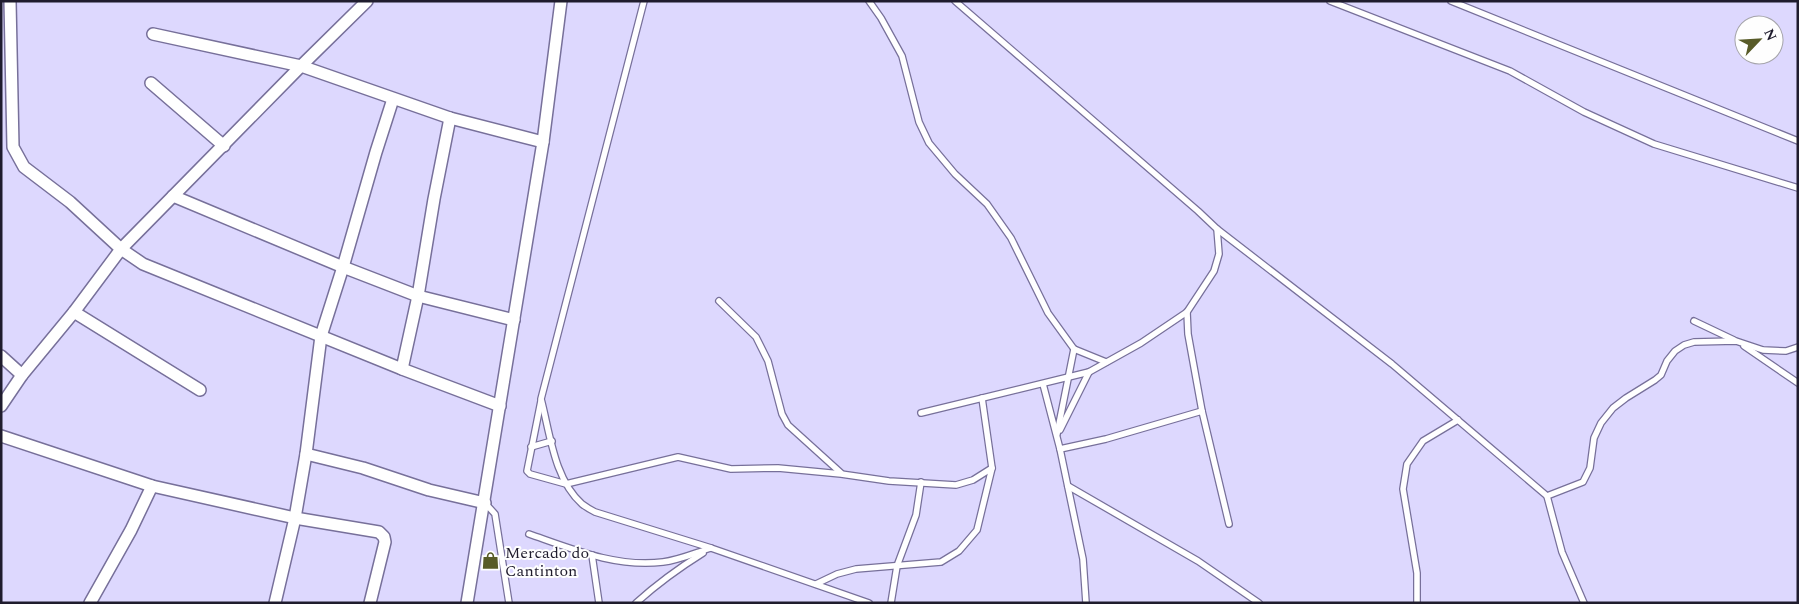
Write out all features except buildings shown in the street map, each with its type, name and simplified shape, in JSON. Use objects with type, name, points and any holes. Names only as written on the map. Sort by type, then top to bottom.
[{"type":"street","points":[[10,1],[13,147],[24,167],[70,202],[121,249],[143,264],[178,279],[402,369],[500,406]]},
{"type":"street","points":[[1,406],[22,375],[74,312],[121,249],[367,1]]},
{"type":"street","points":[[467,603],[543,142],[561,1]]},
{"type":"street","points":[[154,34],[301,66],[450,118],[543,142]]},
{"type":"street","points":[[151,83],[224,146]]},
{"type":"street","points":[[275,603],[295,518],[306,454],[321,336],[393,99]]},
{"type":"street","points":[[402,369],[418,296],[450,118]]},
{"type":"street","points":[[173,196],[418,296],[514,320]]},
{"type":"street","points":[[74,312],[200,390]]},
{"type":"street","points":[[1,356],[22,375]]},
{"type":"street","points":[[1,436],[152,486],[295,518],[379,532],[384,537],[385,542],[370,603]]},
{"type":"street","points":[[306,454],[363,468],[430,490],[485,503]]},
{"type":"street","points":[[90,603],[131,530],[152,486]]},
{"type":"lane","points":[[644,1],[541,399],[527,471],[530,474],[566,484],[678,457],[731,469],[778,468],[889,481],[956,485],[973,480],[992,468]]},
{"type":"lane","points":[[869,1],[881,18],[902,56],[919,122],[929,143],[942,160],[987,204],[1010,238],[1048,313],[1074,349],[1106,362]]},
{"type":"lane","points":[[955,1],[1217,229],[1385,358],[1547,496],[1562,552],[1584,603]]},
{"type":"lane","points":[[1330,1],[1510,70],[1584,112],[1654,144],[1798,188]]},
{"type":"lane","points":[[1451,1],[1798,141]]},
{"type":"lane","points":[[921,413],[1089,372],[1141,343],[1187,312],[1214,271],[1219,254],[1217,229]]},
{"type":"lane","points":[[718,301],[756,337],[768,360],[782,414],[788,425],[841,474]]},
{"type":"lane","points":[[1187,312],[1188,334],[1202,411],[1229,524]]},
{"type":"lane","points":[[1694,321],[1736,341],[1763,350],[1786,351],[1798,347]]},
{"type":"lane","points":[[1547,496],[1583,482],[1590,468],[1594,438],[1601,423],[1613,408],[1655,380],[1675,351],[1684,345],[1694,342],[1736,341],[1798,383]]},
{"type":"lane","points":[[1056,436],[1074,349]]},
{"type":"lane","points":[[1056,436],[1089,372]]},
{"type":"lane","points":[[1043,384],[1060,449],[1083,558],[1086,603]]},
{"type":"lane","points":[[816,584],[837,574],[856,569],[941,562],[959,551],[977,530],[992,468],[982,398]]},
{"type":"lane","points":[[541,399],[557,461],[566,484],[582,504],[595,512],[711,548],[869,603]]},
{"type":"lane","points":[[1060,449],[1106,439],[1202,411]]},
{"type":"lane","points":[[1417,603],[1417,573],[1403,489],[1408,464],[1423,441],[1458,420]]},
{"type":"lane","points":[[531,447],[552,441]]},
{"type":"lane","points":[[892,603],[897,566],[916,515],[921,482]]},
{"type":"lane","points":[[1068,486],[1198,561],[1259,603]]},
{"type":"lane","points":[[485,503],[495,514],[509,603]]},
{"type":"lane","points":[[529,534],[592,555],[622,562],[663,562],[711,548]]},
{"type":"lane","points":[[636,603],[653,587],[711,548]]},
{"type":"lane","points":[[592,555],[599,603]]},
{"type":"place","name":"Mercado do Cantinton","points":[[491,561]]}]
